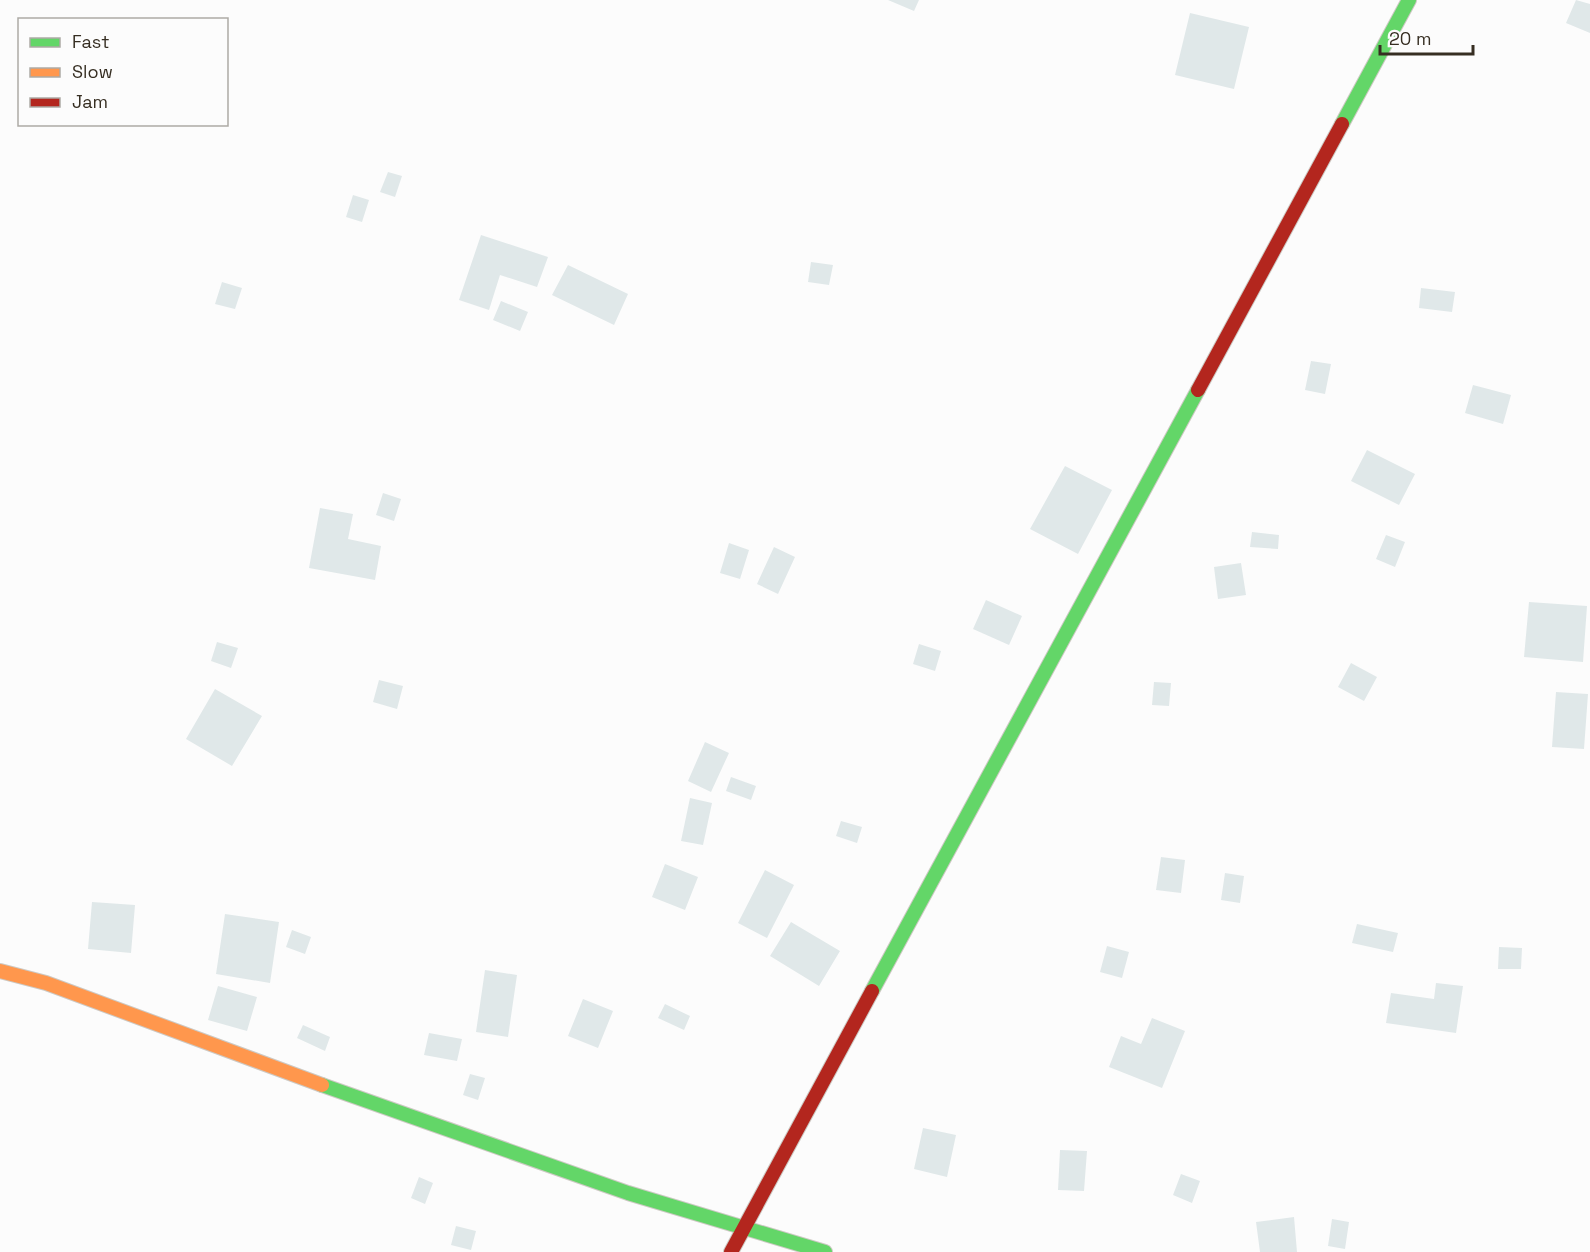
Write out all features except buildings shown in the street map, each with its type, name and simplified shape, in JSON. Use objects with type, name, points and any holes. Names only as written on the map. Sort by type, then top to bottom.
[{"type":"street","points":[[731,1252],[1409,0]]},
{"type":"street","points":[[0,971],[46,983],[483,1143],[743,1230],[825,1252]]},
{"type":"traffic: fast","points":[[1342,124],[1409,0]]},
{"type":"traffic: fast","points":[[872,991],[1198,390]]},
{"type":"traffic: fast","points":[[322,1085],[628,1193],[825,1252]]},
{"type":"traffic: slow","points":[[0,971],[46,983],[322,1085]]},
{"type":"traffic: jam","points":[[1198,390],[1342,124]]},
{"type":"traffic: jam","points":[[731,1252],[872,991]]}]
